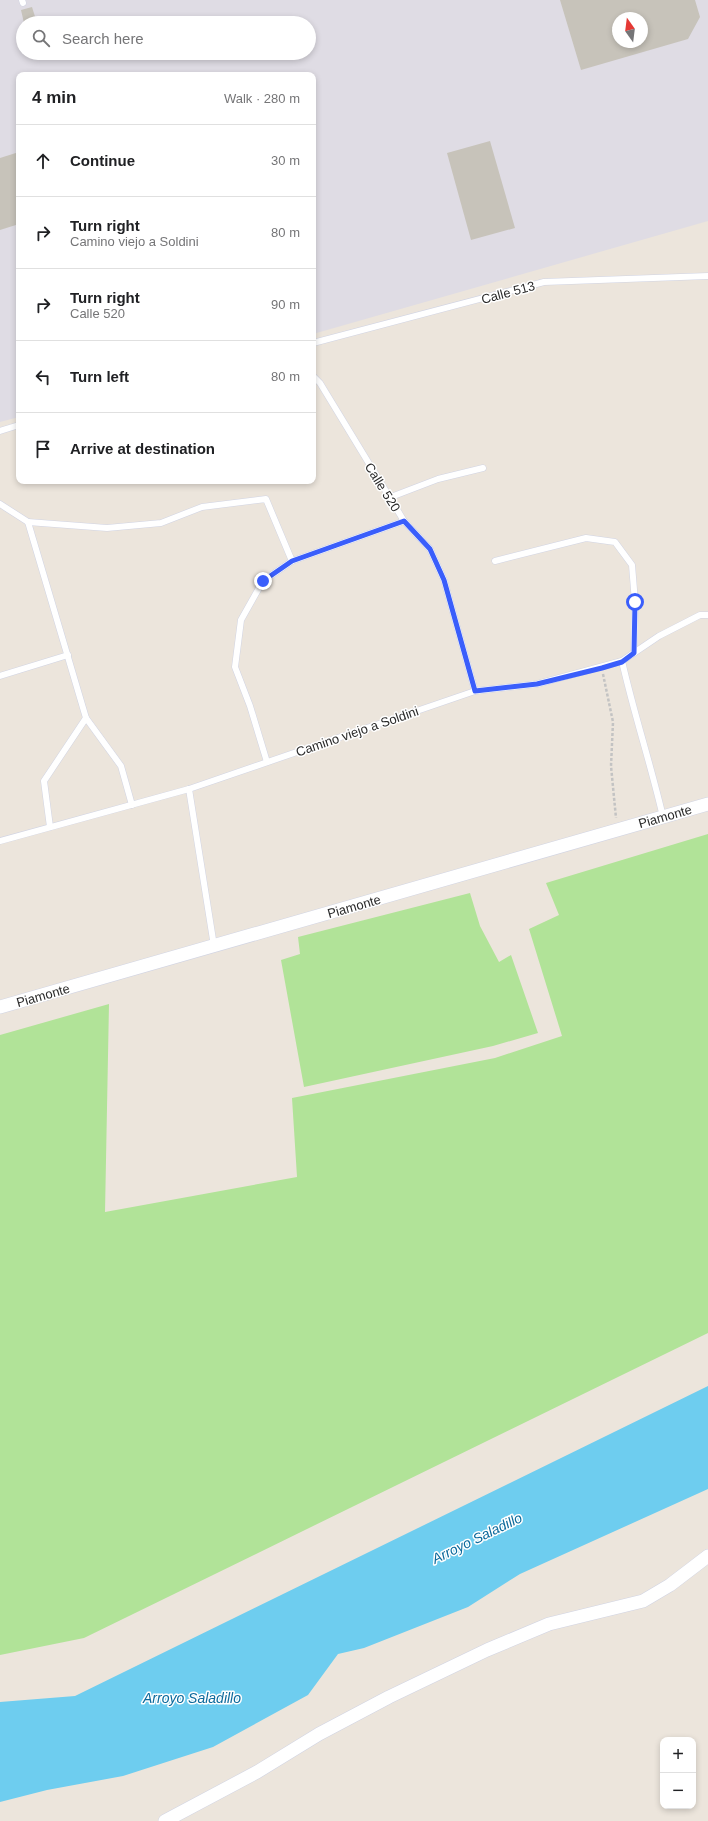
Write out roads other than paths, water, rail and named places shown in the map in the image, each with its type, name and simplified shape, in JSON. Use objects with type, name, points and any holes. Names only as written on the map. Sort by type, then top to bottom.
[{"type":"street","name":"Piamonte","points":[[0,1007],[708,804]]},
{"type":"street","points":[[165,1821],[257,1772],[319,1734],[388,1697],[487,1650],[549,1624],[643,1601],[670,1585],[708,1556]]},
{"type":"lane","name":"Calle 513","points":[[316,342],[544,282],[708,276]]},
{"type":"lane","name":"Calle 520","points":[[316,379],[320,383],[369,465],[391,497],[404,521],[430,549],[441,574],[475,691]]},
{"type":"lane","points":[[0,430],[16,426]]},
{"type":"lane","points":[[391,497],[438,479],[483,468]]},
{"type":"lane","points":[[0,504],[28,522],[107,528],[161,522],[202,507],[266,499],[292,561]]},
{"type":"lane","points":[[267,762],[250,706],[235,667],[241,620],[263,581],[292,561],[404,521]]},
{"type":"lane","points":[[28,522],[86,718],[121,766],[132,805]]},
{"type":"lane","points":[[495,561],[586,538],[615,542],[632,565],[635,602],[634,653]]},
{"type":"lane","name":"Camino viejo a Soldini","points":[[0,841],[189,789],[475,691],[537,684],[622,662],[659,636],[700,615],[708,615]]},
{"type":"lane","points":[[0,676],[68,656]]},
{"type":"lane","points":[[622,662],[629,693],[652,768],[664,817]]},
{"type":"lane","points":[[50,827],[44,781],[86,718]]},
{"type":"lane","points":[[189,789],[214,946]]},
{"type":"water","name":"Arroyo Saladillo","points":[[708,1386],[708,1489],[520,1574],[468,1607],[364,1648],[338,1654],[308,1695],[213,1747],[123,1776],[47,1790],[0,1802],[0,1702],[75,1696]]}]
